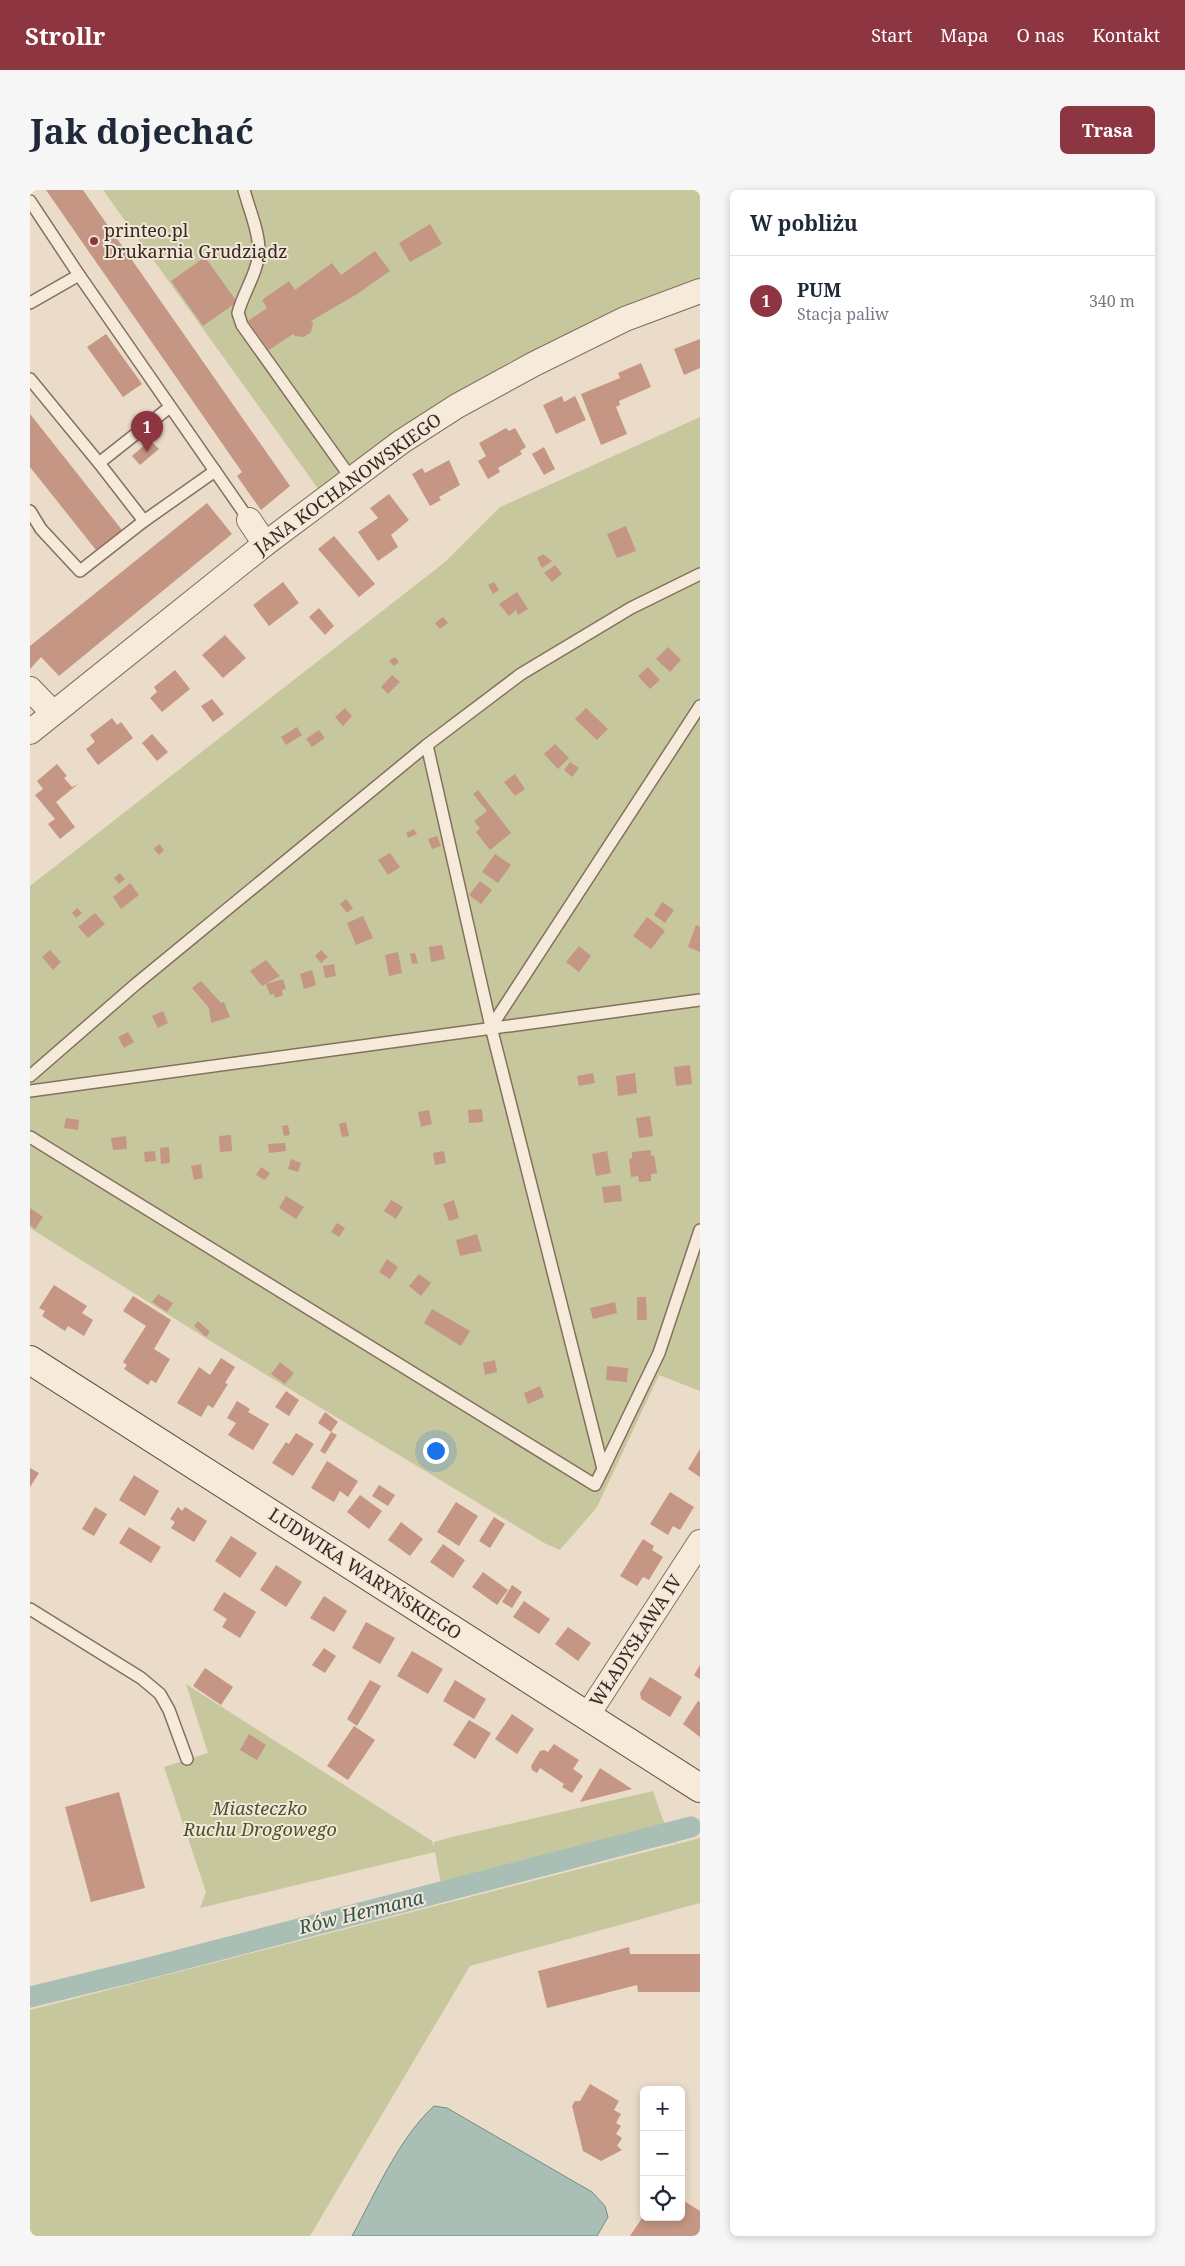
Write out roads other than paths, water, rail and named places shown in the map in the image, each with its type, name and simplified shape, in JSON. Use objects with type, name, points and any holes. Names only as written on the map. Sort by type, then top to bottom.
[{"type":"street","name":"JANA KOCHANOWSKIEGO","points":[[30,732],[265,544],[351,478],[457,406],[534,364],[625,319],[700,291]]},
{"type":"street","points":[[248,520],[265,544]]},
{"type":"street","points":[[30,689],[53,713]]},
{"type":"street","name":"LUDWIKA WARYŃSKIEGO","points":[[30,1360],[700,1788]]},
{"type":"street","name":"WŁADYSŁAWA IV","points":[[587,1716],[700,1542]]},
{"type":"lane","points":[[244,190],[256,234],[258,251],[255,267],[238,313],[242,325],[351,478]]},
{"type":"lane","points":[[30,201],[248,520]]},
{"type":"lane","points":[[30,303],[79,275]]},
{"type":"lane","points":[[30,379],[144,521]]},
{"type":"lane","points":[[99,463],[170,407]]},
{"type":"lane","points":[[30,511],[41,529],[80,572],[144,521],[215,471]]},
{"type":"lane","points":[[30,1076],[136,984],[426,746],[521,674],[631,608],[700,574]]},
{"type":"lane","points":[[491,1027],[700,706]]},
{"type":"lane","points":[[426,746],[491,1027],[603,1468]]},
{"type":"lane","points":[[30,1091],[700,1000]]},
{"type":"lane","points":[[30,1137],[595,1485],[659,1353],[700,1230]]},
{"type":"lane","points":[[30,1608],[141,1678],[160,1694],[169,1710],[187,1760]]},
{"type":"waterway","name":"Rów Hermana","points":[[30,1997],[691,1827]]},
{"type":"place","name":"printeo.pl Drukarnia Grudziądz","points":[[94,241]]},
{"type":"place","name":"PUM","points":[[147,452]]},
{"type":"park label","name":"Miasteczko Ruchu Drogowego","points":[[260,1819]]}]
